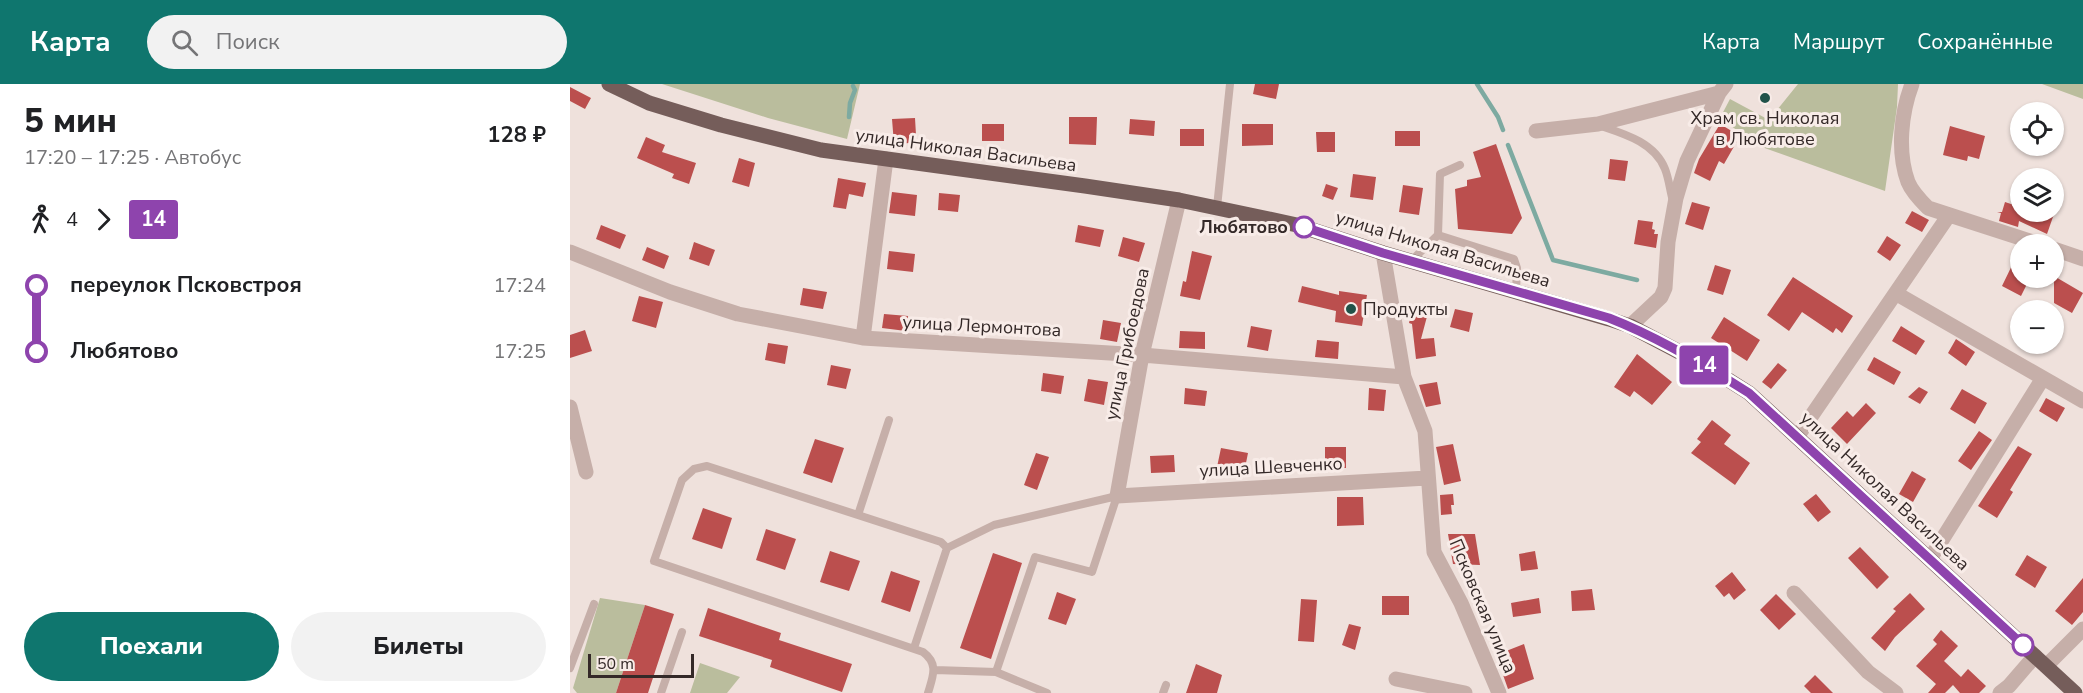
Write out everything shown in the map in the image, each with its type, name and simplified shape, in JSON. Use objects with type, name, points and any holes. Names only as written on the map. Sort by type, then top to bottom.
[{"type":"main road","name":"улица Николая Васильева","points":[[609,84],[649,103],[721,125],[821,150],[1179,200],[1298,225],[1383,253],[1630,326],[1708,367],[1749,393],[2075,693]]},
{"type":"street","points":[[1912,84],[1905,102],[1902,143],[1909,184],[1918,198],[1928,208],[2010,235]]},
{"type":"street","points":[[1536,131],[1598,124],[1723,89]]},
{"type":"street","points":[[1630,326],[1661,297],[1665,288],[1668,242],[1674,206],[1687,161],[1723,89]]},
{"type":"street","points":[[863,338],[886,159]]},
{"type":"street","name":"улица Грибоедова","points":[[1117,496],[1142,355],[1179,200]]},
{"type":"street","points":[[1797,436],[1950,215]]},
{"type":"street","name":"улица Лермонтова","points":[[570,252],[670,292],[738,314],[863,338],[1142,355],[1404,377]]},
{"type":"street","points":[[2064,252],[2083,259]]},
{"type":"street","name":"Псковская улица","points":[[1383,253],[1404,377],[1425,431],[1434,552],[1461,603],[1499,693]]},
{"type":"street","points":[[1897,294],[2083,401]]},
{"type":"street","points":[[1930,559],[2043,378]]},
{"type":"street","points":[[570,407],[586,472]]},
{"type":"street","name":"улица Шевченко","points":[[1117,496],[1427,478]]},
{"type":"street","points":[[1794,593],[1868,672],[1896,693]]},
{"type":"street","points":[[2000,693],[2083,629]]},
{"type":"street","points":[[1396,679],[1465,693]]},
{"type":"lane","points":[[1217,207],[1230,84]]},
{"type":"lane","points":[[1598,124],[1626,134],[1651,148],[1665,168],[1674,206]]},
{"type":"lane","points":[[1411,261],[1438,235],[1440,174],[1460,165]]},
{"type":"lane","points":[[1438,235],[1514,259],[1517,268],[1516,291]]},
{"type":"lane","points":[[858,514],[889,420]]},
{"type":"lane","points":[[928,693],[935,670],[931,657],[924,652],[654,561],[682,480],[689,472],[700,466],[714,466],[941,542],[947,548]]},
{"type":"lane","points":[[914,648],[947,548],[994,525],[1117,496]]},
{"type":"lane","points":[[996,672],[1035,556],[1092,572],[1117,496]]},
{"type":"lane","points":[[570,668],[594,604]]},
{"type":"lane","points":[[662,693],[682,632]]},
{"type":"lane","points":[[935,670],[996,672],[1047,693]]},
{"type":"green space","points":[[662,84],[860,84],[847,139],[768,118]]},
{"type":"green space","points":[[1798,84],[1898,84],[1885,191],[1759,146],[1720,118],[1730,99],[1769,120]]},
{"type":"green space","points":[[2042,84],[2083,84],[2083,99]]},
{"type":"green space","points":[[600,598],[645,605],[616,693],[577,693],[573,688]]},
{"type":"green space","points":[[700,663],[740,677],[727,693],[690,693]]},
{"type":"building","points":[[1255,84],[1279,84],[1276,99],[1253,94]]},
{"type":"building","points":[[570,87],[591,98],[585,109],[570,101]]},
{"type":"building","points":[[1069,117],[1097,117],[1096,145],[1069,144]]},
{"type":"building","points":[[915,118],[916,135],[909,135],[910,143],[894,144],[892,119]]},
{"type":"building","points":[[1130,119],[1155,121],[1154,136],[1129,134]]},
{"type":"building","points":[[982,124],[1004,124],[1004,141],[982,141]]},
{"type":"building","points":[[1242,124],[1273,124],[1273,145],[1242,146]]},
{"type":"building","points":[[1720,124],[1740,136],[1724,164],[1719,161],[1710,181],[1694,173],[1699,159]]},
{"type":"building","points":[[1950,126],[1985,136],[1979,159],[1968,156],[1967,161],[1943,155]]},
{"type":"building","points":[[1180,129],[1204,129],[1204,146],[1180,146]]},
{"type":"building","points":[[1395,131],[1420,131],[1420,146],[1395,146]]},
{"type":"building","points":[[1316,132],[1335,132],[1335,152],[1317,152]]},
{"type":"building","points":[[646,137],[665,145],[662,152],[696,163],[689,184],[672,178],[674,174],[637,158]]},
{"type":"building","points":[[1496,144],[1522,218],[1512,234],[1458,229],[1455,189],[1467,186],[1467,180],[1481,177],[1473,152]]},
{"type":"building","points":[[739,158],[755,163],[749,187],[732,182]]},
{"type":"building","points":[[1610,159],[1628,161],[1625,181],[1608,179]]},
{"type":"building","points":[[1353,174],[1376,177],[1373,200],[1350,197]]},
{"type":"building","points":[[838,178],[866,183],[863,197],[849,194],[846,209],[833,207]]},
{"type":"building","points":[[1326,184],[1338,188],[1333,200],[1322,196]]},
{"type":"building","points":[[1403,185],[1423,188],[1419,215],[1399,212]]},
{"type":"building","points":[[892,192],[917,195],[915,216],[889,213]]},
{"type":"building","points":[[939,193],[960,195],[958,212],[938,210]]},
{"type":"building","points":[[1692,202],[1710,207],[1703,230],[1685,224]]},
{"type":"building","points":[[2005,202],[2010,204],[2010,222],[2019,222],[2018,227],[1999,221],[2001,213],[1997,212],[2002,212]]},
{"type":"building","points":[[1912,211],[1929,220],[1922,232],[1905,223]]},
{"type":"building","points":[[1638,220],[1653,222],[1654,234],[1658,234],[1656,248],[1634,244]]},
{"type":"building","points":[[2021,222],[2051,222],[2047,234]]},
{"type":"building","points":[[601,225],[626,235],[620,249],[596,239]]},
{"type":"building","points":[[1078,225],[1104,230],[1100,247],[1075,242]]},
{"type":"building","points":[[1887,236],[1901,245],[1890,261],[1877,252]]},
{"type":"building","points":[[1123,237],[1145,243],[1139,262],[1118,256]]},
{"type":"building","points":[[694,242],[715,250],[709,266],[689,259]]},
{"type":"building","points":[[647,247],[669,256],[664,269],[642,260]]},
{"type":"building","points":[[889,251],[915,254],[913,272],[887,269]]},
{"type":"building","points":[[1192,251],[1212,256],[1200,300],[1180,296],[1183,281],[1186,282]]},
{"type":"building","points":[[1715,265],[1731,270],[1723,295],[1707,290]]},
{"type":"building","points":[[2010,270],[2010,288],[2025,288],[2021,296],[2002,286]]},
{"type":"building","points":[[1793,277],[1853,316],[1842,333],[1836,328],[1833,333],[1802,312],[1789,331],[1767,315]]},
{"type":"building","points":[[2064,282],[2083,293],[2072,313],[2064,309],[2064,300],[2054,300],[2054,288],[2064,288]]},
{"type":"building","points":[[1302,286],[1339,295],[1339,291],[1367,295],[1362,326],[1335,322],[1336,311],[1298,302]]},
{"type":"building","points":[[803,288],[827,292],[823,309],[800,305]]},
{"type":"building","points":[[639,296],[663,302],[656,328],[632,321]]},
{"type":"building","points":[[1413,305],[1429,309],[1421,339],[1434,338],[1436,356],[1416,359],[1412,324],[1409,323]]},
{"type":"building","points":[[1455,309],[1473,313],[1469,332],[1450,327]]},
{"type":"building","points":[[884,314],[908,316],[906,331],[882,328]]},
{"type":"building","points":[[1724,317],[1760,340],[1747,361],[1711,338]]},
{"type":"building","points":[[1103,320],[1121,323],[1117,342],[1100,339]]},
{"type":"building","points":[[1251,326],[1272,330],[1268,351],[1247,347]]},
{"type":"building","points":[[1901,326],[1925,341],[1916,355],[1892,341]]},
{"type":"building","points":[[585,330],[592,351],[570,358],[570,335]]},
{"type":"building","points":[[1180,331],[1205,332],[1205,349],[1179,348]]},
{"type":"building","points":[[1956,339],[1975,352],[1966,366],[1948,353]]},
{"type":"building","points":[[1317,340],[1339,342],[1338,359],[1315,357]]},
{"type":"building","points":[[768,343],[788,346],[785,364],[765,360]]},
{"type":"building","points":[[1637,354],[1672,382],[1652,405],[1634,391],[1630,397],[1614,387]]},
{"type":"building","points":[[1874,357],[1901,372],[1894,385],[1867,370]]},
{"type":"building","points":[[1778,363],[1787,370],[1771,389],[1762,382]]},
{"type":"building","points":[[831,365],[851,369],[846,389],[827,385]]},
{"type":"building","points":[[1043,373],[1064,376],[1061,394],[1041,391]]},
{"type":"building","points":[[1088,379],[1108,382],[1104,405],[1084,401]]},
{"type":"building","points":[[1437,382],[1441,404],[1426,407],[1419,385]]},
{"type":"building","points":[[1919,387],[1928,392],[1920,404],[1908,397]]},
{"type":"building","points":[[1185,388],[1207,391],[1205,406],[1184,404]]},
{"type":"building","points":[[1369,388],[1386,390],[1384,411],[1368,410]]},
{"type":"building","points":[[1962,389],[1987,403],[1975,424],[1950,409]]},
{"type":"building","points":[[2046,398],[2065,408],[2057,422],[2039,411]]},
{"type":"building","points":[[1866,403],[1876,413],[1847,444],[1831,428],[1847,411],[1853,417]]},
{"type":"building","points":[[1712,420],[1731,435],[1724,444],[1750,463],[1735,485],[1691,453],[1701,442],[1697,439]]},
{"type":"building","points":[[1979,431],[1992,440],[1971,470],[1958,461]]},
{"type":"building","points":[[815,439],[844,448],[832,483],[803,473]]},
{"type":"building","points":[[1453,444],[1461,481],[1444,485],[1436,447]]},
{"type":"building","points":[[2018,446],[2032,454],[2010,490],[2013,492],[1997,518],[1978,506]]},
{"type":"building","points":[[1325,447],[1346,447],[1346,468],[1325,468]]},
{"type":"building","points":[[1221,448],[1248,453],[1244,473],[1217,467]]},
{"type":"building","points":[[1036,453],[1049,457],[1037,490],[1024,485]]},
{"type":"building","points":[[1174,455],[1175,472],[1151,473],[1150,456]]},
{"type":"building","points":[[1912,471],[1926,479],[1913,502],[1899,494]]},
{"type":"building","points":[[1453,494],[1452,514],[1441,515],[1440,495]]},
{"type":"building","points":[[1816,494],[1831,512],[1818,522],[1803,504]]},
{"type":"building","points":[[1337,497],[1363,497],[1364,525],[1337,526]]},
{"type":"building","points":[[703,508],[732,518],[722,549],[692,539]]},
{"type":"building","points":[[766,529],[796,539],[785,570],[756,560]]},
{"type":"building","points":[[1448,534],[1475,534],[1480,565],[1453,564]]},
{"type":"building","points":[[1860,547],[1889,577],[1877,589],[1848,558]]},
{"type":"building","points":[[830,551],[860,561],[849,591],[820,582]]},
{"type":"building","points":[[1535,551],[1538,569],[1521,571],[1519,554]]},
{"type":"building","points":[[993,553],[1022,563],[991,659],[960,648]]},
{"type":"building","points":[[2027,555],[2047,567],[2035,588],[2015,575]]},
{"type":"building","points":[[891,571],[920,581],[910,612],[881,602]]},
{"type":"building","points":[[1732,572],[1746,590],[1734,600],[1729,593],[1724,597],[1715,586]]},
{"type":"building","points":[[2083,578],[2083,612],[2072,625],[2055,611]]},
{"type":"building","points":[[1592,589],[1595,610],[1572,611],[1571,591]]},
{"type":"building","points":[[1057,592],[1076,599],[1066,625],[1048,619]]},
{"type":"building","points":[[1910,593],[1925,609],[1895,637],[1885,651],[1871,638],[1896,611],[1893,609]]},
{"type":"building","points":[[1776,594],[1796,614],[1779,630],[1760,610]]},
{"type":"building","points":[[1382,596],[1409,596],[1409,615],[1382,615]]},
{"type":"building","points":[[1539,598],[1541,613],[1513,617],[1511,603]]},
{"type":"building","points":[[1301,599],[1317,600],[1314,642],[1298,641]]},
{"type":"building","points":[[645,605],[674,614],[648,693],[616,693]]},
{"type":"building","points":[[708,608],[781,633],[779,640],[852,664],[842,692],[770,667],[772,660],[699,636]]},
{"type":"building","points":[[1349,624],[1361,627],[1355,650],[1342,645]]},
{"type":"building","points":[[1941,630],[1958,646],[1944,661],[1961,677],[1968,669],[1986,686],[1979,693],[1960,693],[1953,685],[1945,693],[1928,693],[1936,684],[1916,666],[1937,644],[1933,640]]},
{"type":"building","points":[[1524,644],[1534,679],[1508,689],[1496,655]]},
{"type":"building","points":[[1196,664],[1222,675],[1217,693],[1186,693]]},
{"type":"building","points":[[1815,675],[1833,693],[1811,693],[1804,686]]},
{"type":"waterway","points":[[1477,84],[1498,117],[1503,130]]},
{"type":"waterway","points":[[849,117],[850,103],[855,90],[853,86]]},
{"type":"waterway","points":[[1508,145],[1553,260],[1637,280]]},
{"type":"bus line","name":"14","points":[[1304,227],[1383,253],[1609,318],[1630,326],[1708,367],[1749,393],[2023,645]]},
{"type":"place","name":"Храм св. Николая в Любятове","points":[[1765,98]]},
{"type":"place","name":"Любятово","points":[[1304,227]]},
{"type":"place","name":"Продукты","points":[[1351,309]]}]
